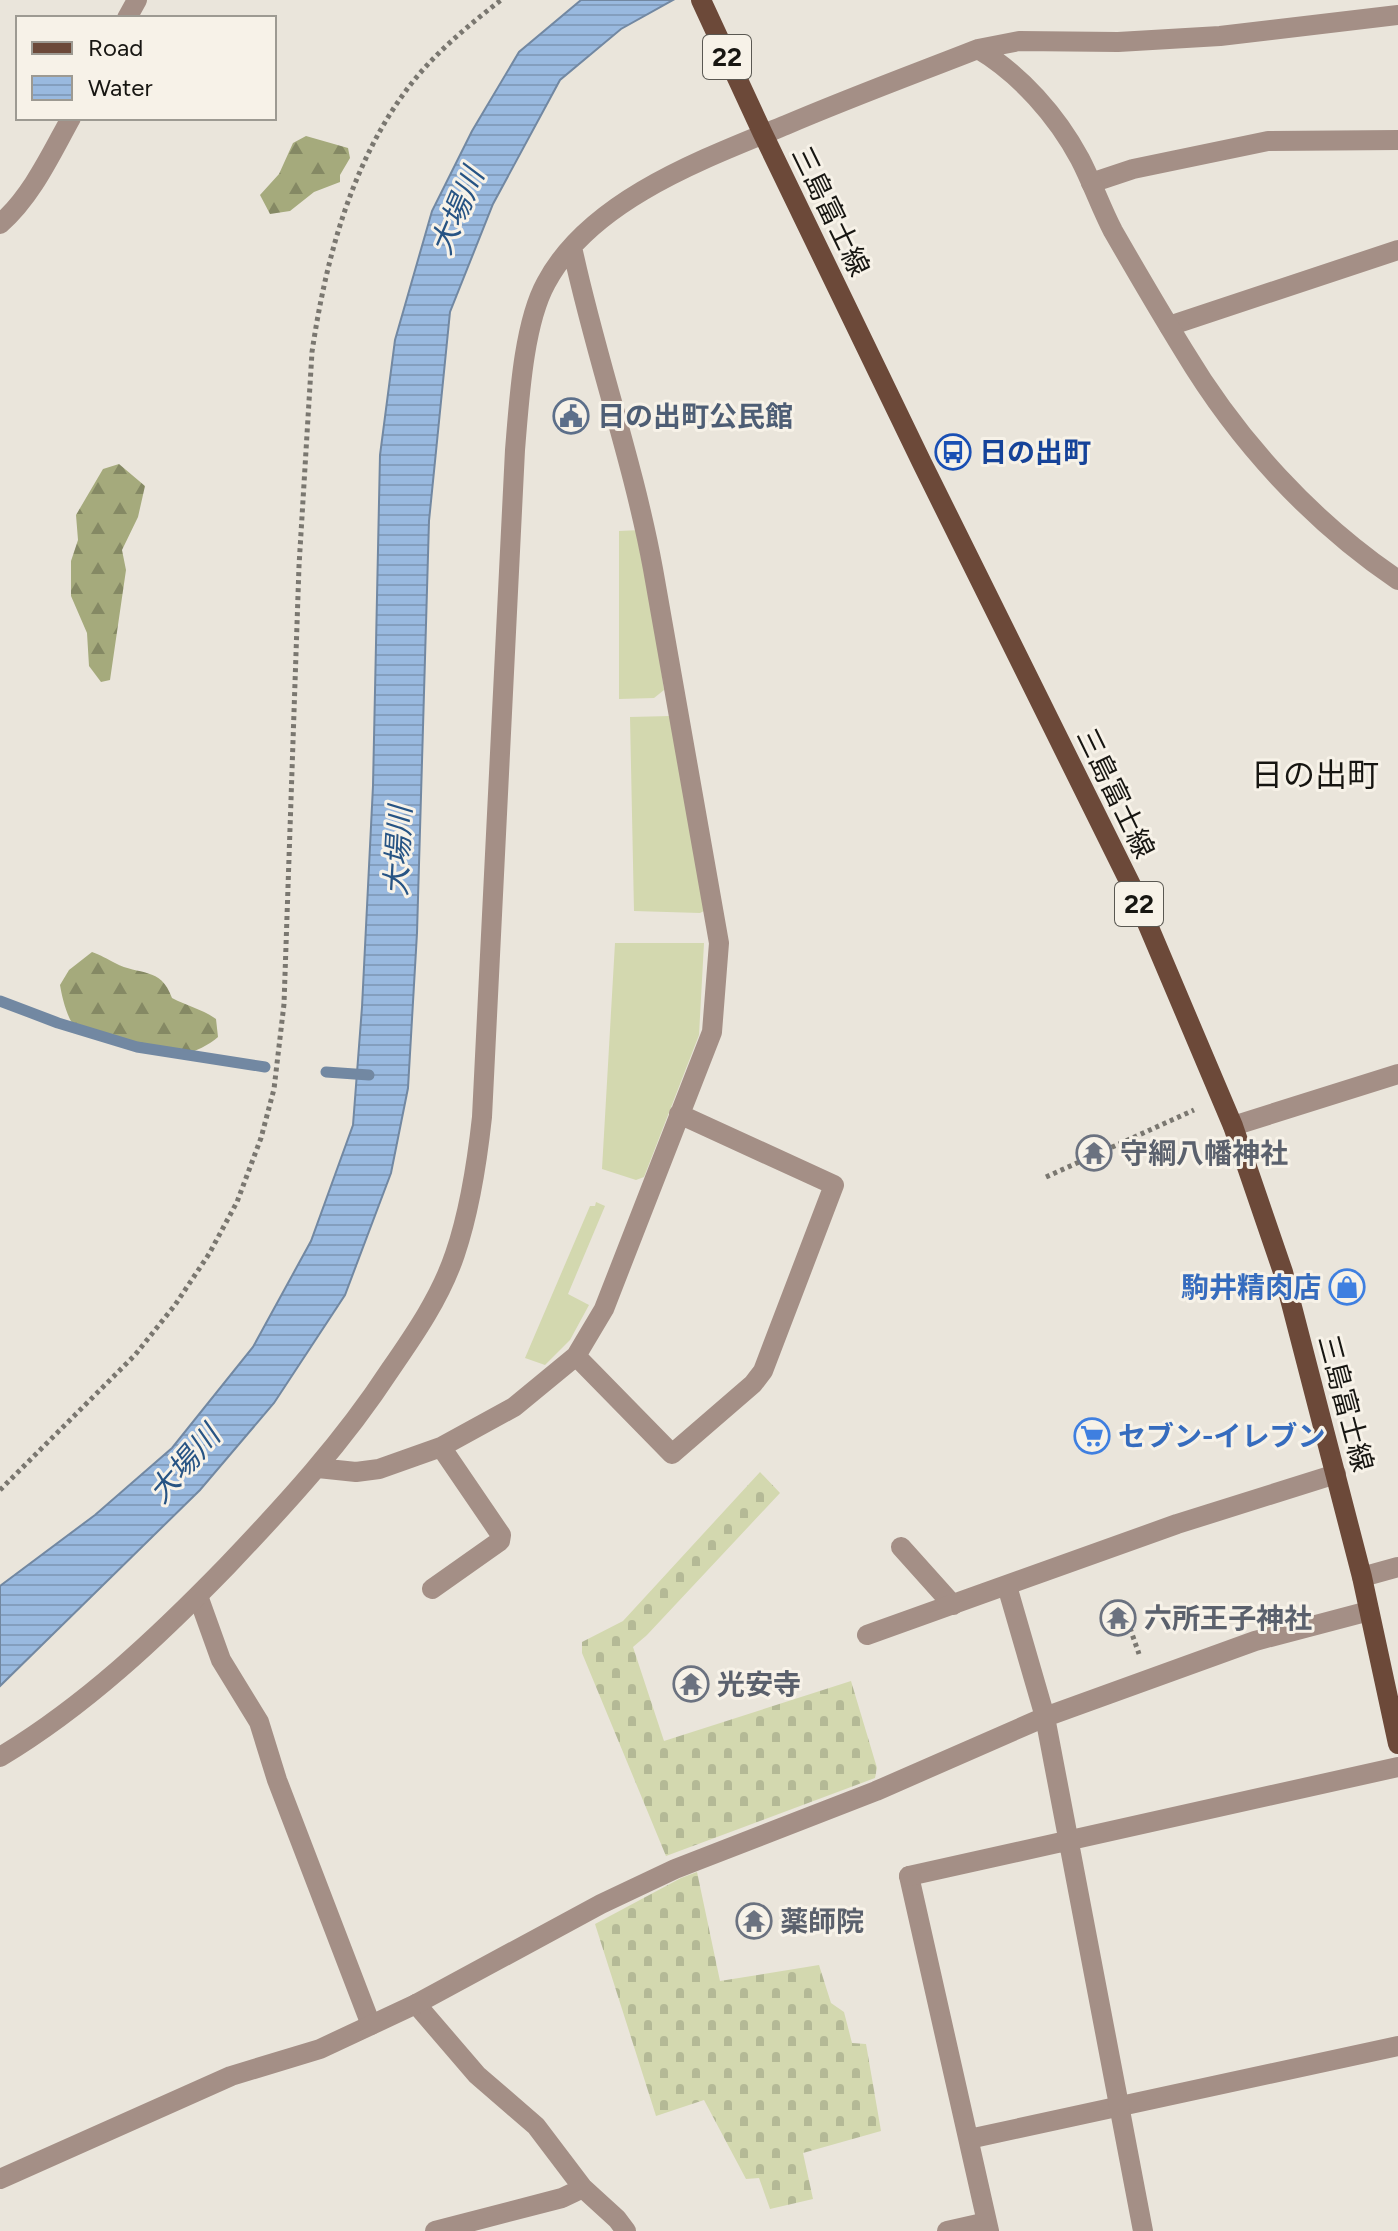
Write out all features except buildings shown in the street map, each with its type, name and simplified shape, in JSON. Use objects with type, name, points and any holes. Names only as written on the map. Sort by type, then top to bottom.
[{"type":"main road","name":"三島富士線","points":[[701,0],[763,134],[1131,885],[1233,1126],[1283,1272],[1362,1577],[1398,1742]]},
{"type":"street","points":[[0,1757],[81,1701],[162,1632],[318,1468],[362,1412],[432,1304],[455,1255],[478,1158],[489,1007],[515,450],[521,382],[531,329],[545,284],[572,247],[596,224],[629,200],[703,159],[978,49],[1019,41],[1118,42],[1220,36],[1398,15]]},
{"type":"street","points":[[978,49],[995,59],[1047,109],[1068,138],[1112,229],[1169,326],[1210,393],[1254,451],[1305,504],[1360,554],[1398,580]]},
{"type":"street","points":[[0,224],[13,213],[43,169],[70,120]]},
{"type":"street","points":[[1091,183],[1133,169],[1268,141],[1398,140]]},
{"type":"street","points":[[318,1468],[356,1472],[379,1469],[441,1447],[514,1407],[576,1356],[604,1309],[712,1032],[719,943],[644,516],[581,292],[572,247]]},
{"type":"street","points":[[1169,326],[1398,250]]},
{"type":"street","points":[[1233,1126],[1398,1074]]},
{"type":"street","points":[[576,1356],[672,1454],[753,1384],[763,1371],[834,1185],[679,1114]]},
{"type":"street","points":[[432,1589],[500,1541],[501,1535],[441,1447]]},
{"type":"street","points":[[867,1635],[1177,1524],[1336,1474]]},
{"type":"street","points":[[901,1547],[953,1605]]},
{"type":"street","points":[[1362,1577],[1398,1567]]},
{"type":"street","points":[[1007,1586],[1045,1717],[1143,2231]]},
{"type":"street","points":[[198,1596],[221,1660],[259,1722],[277,1780],[371,2025]]},
{"type":"street","points":[[0,2179],[231,2076],[320,2049],[416,2004],[601,1904],[675,1869],[876,1791],[1045,1717],[1255,1641],[1369,1611]]},
{"type":"street","points":[[947,2231],[988,2226],[909,1876],[1398,1767]]},
{"type":"street","points":[[416,2004],[477,2075],[536,2126],[583,2188],[626,2231]]},
{"type":"street","points":[[969,2139],[1398,2046]]},
{"type":"street","points":[[435,2231],[562,2198],[583,2188]]},
{"type":"path","points":[[0,1490],[115,1376],[175,1305],[209,1254],[237,1202],[261,1138],[274,1089],[284,1004],[299,566],[312,352],[317,317],[343,215],[387,118],[412,83],[438,55],[501,0]]},
{"type":"path","points":[[1046,1177],[1194,1110]]},
{"type":"green space","points":[[306,136],[348,148],[350,158],[340,175],[340,182],[314,192],[290,211],[270,214],[260,195],[279,174],[293,143]]},
{"type":"green space","points":[[119,464],[145,486],[138,517],[122,550],[126,570],[110,680],[101,682],[89,666],[87,633],[71,596],[71,561],[78,540],[76,515],[103,469]]},
{"type":"green space","points":[[641,530],[664,690],[654,698],[619,699],[619,531]]},
{"type":"green space","points":[[670,716],[706,910],[700,913],[634,911],[630,717]]},
{"type":"green space","points":[[615,943],[704,943],[699,1035],[644,1177],[636,1180],[602,1169]]},
{"type":"green space","points":[[92,952],[124,967],[155,976],[162,981],[172,998],[216,1019],[218,1037],[197,1050],[177,1054],[141,1044],[97,1039],[82,1032],[70,1018],[60,985],[69,970]]},
{"type":"green space","points":[[596,1202],[605,1206],[568,1294],[589,1305],[570,1340],[545,1365],[525,1358],[590,1206],[595,1206]]},
{"type":"green space","points":[[760,1472],[780,1493],[633,1647],[664,1741],[851,1681],[877,1768],[875,1778],[666,1856],[582,1653],[582,1642],[623,1621]]},
{"type":"green space","points":[[697,1872],[720,1981],[819,1965],[831,2003],[844,2012],[852,2043],[866,2044],[881,2131],[803,2153],[813,2199],[770,2209],[759,2178],[746,2179],[704,2100],[656,2116],[595,1924]]},
{"type":"water","name":"大場川","points":[[581,0],[673,0],[621,29],[560,80],[493,204],[450,312],[429,521],[417,933],[408,1088],[391,1173],[345,1295],[274,1403],[200,1490],[0,1686],[0,1586],[95,1515],[172,1448],[253,1347],[311,1241],[353,1125],[373,786],[380,455],[395,340],[432,211],[472,131],[519,52]]},
{"type":"waterway","points":[[0,1001],[137,1047],[265,1067]]},
{"type":"waterway","points":[[326,1072],[369,1075]]},
{"type":"place","name":"日の出町公民館","points":[[571,416]]},
{"type":"place","name":"日の出町","points":[[953,452]]},
{"type":"place","name":"守綱八幡神社","points":[[1094,1153]]},
{"type":"place","name":"駒井精肉店","points":[[1347,1287]]},
{"type":"place","name":"セブン-イレブン","points":[[1092,1436]]},
{"type":"place","name":"六所王子神社","points":[[1118,1618]]},
{"type":"place","name":"光安寺","points":[[691,1684]]},
{"type":"place","name":"薬師院","points":[[754,1921]]},
{"type":"district","name":"日の出町","points":[[1315,775]]}]
